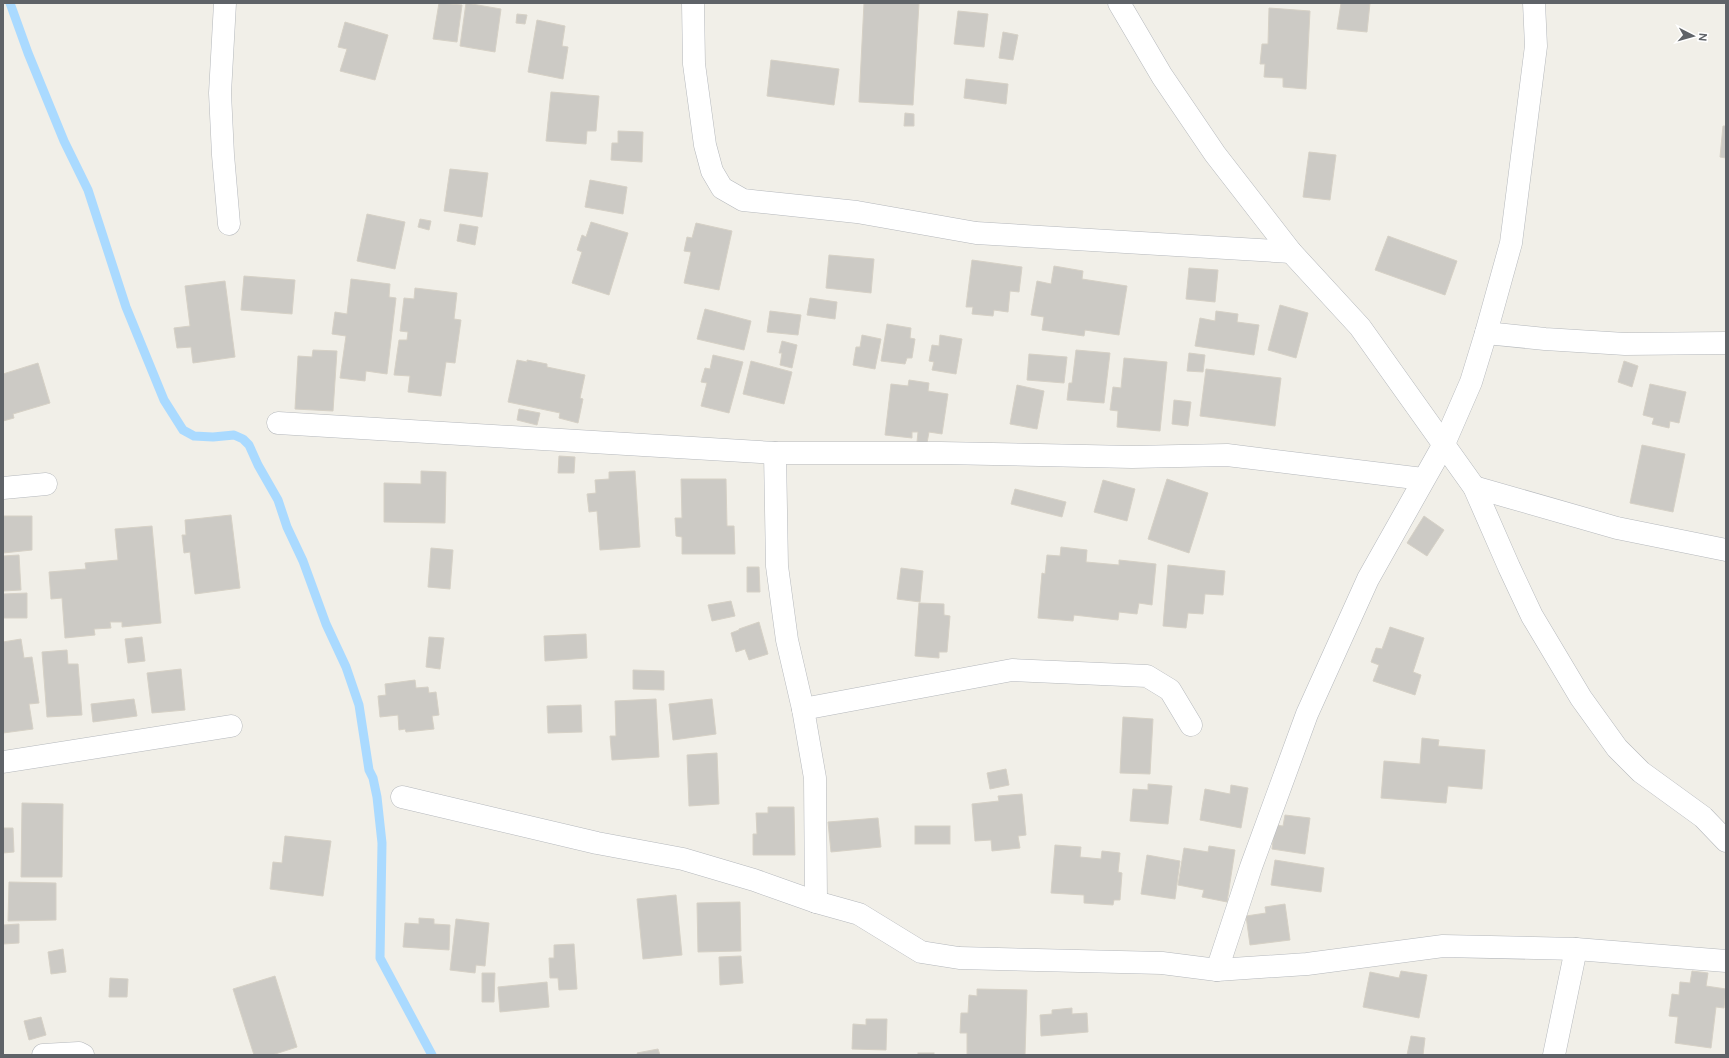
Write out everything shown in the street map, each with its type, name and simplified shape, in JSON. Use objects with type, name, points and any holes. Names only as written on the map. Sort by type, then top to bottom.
[{"type":"street","points":[[225,3],[220,93],[223,155],[229,224]]},
{"type":"street","points":[[693,3],[694,64],[705,145],[710,165],[722,188],[743,200],[857,212],[976,233],[1291,252]]},
{"type":"street","points":[[1119,3],[1162,76],[1215,154],[1291,252],[1360,327],[1474,487],[1532,616],[1581,698],[1617,748],[1636,767],[1703,817],[1726,841]]},
{"type":"street","points":[[1217,970],[1251,867],[1306,714],[1368,579],[1444,444],[1471,382],[1511,243],[1536,46],[1534,3]]},
{"type":"street","points":[[1486,333],[1545,340],[1625,344],[1726,343]]},
{"type":"street","points":[[278,423],[775,453],[942,453],[1132,457],[1227,455],[1423,479]]},
{"type":"street","points":[[775,453],[777,566],[786,640],[803,709],[815,778],[816,902]]},
{"type":"street","points":[[3,488],[46,484]]},
{"type":"street","points":[[1474,487],[1617,528],[1726,550]]},
{"type":"street","points":[[803,709],[1012,670],[1147,676],[1170,690],[1191,725]]},
{"type":"street","points":[[3,762],[232,726]]},
{"type":"street","points":[[402,797],[598,844],[683,859],[754,880],[816,902],[859,914],[921,952],[959,958],[1162,963],[1217,970],[1307,964],[1444,946],[1576,949],[1726,961]]},
{"type":"street","points":[[1554,1055],[1576,949]]},
{"type":"street","points":[[43,1055],[79,1053],[83,1055]]},
{"type":"building","points":[[439,3],[462,5],[457,42],[433,39]]},
{"type":"building","points":[[466,3],[501,9],[495,52],[460,46]]},
{"type":"building","points":[[864,3],[919,3],[913,105],[859,102]]},
{"type":"building","points":[[1341,3],[1370,3],[1367,32],[1337,29]]},
{"type":"building","points":[[1269,8],[1310,11],[1306,89],[1283,87],[1283,78],[1264,77],[1265,64],[1260,64],[1262,44],[1268,44]]},
{"type":"building","points":[[958,11],[988,14],[984,47],[954,44]]},
{"type":"building","points":[[517,14],[527,15],[525,24],[516,23]]},
{"type":"building","points":[[537,20],[565,26],[562,46],[568,47],[563,79],[528,72]]},
{"type":"building","points":[[345,22],[388,35],[375,80],[340,71],[347,49],[338,47]]},
{"type":"building","points":[[1003,32],[1018,35],[1013,60],[999,58]]},
{"type":"building","points":[[771,60],[839,69],[834,105],[767,96]]},
{"type":"building","points":[[966,79],[1008,84],[1006,104],[964,98]]},
{"type":"building","points":[[551,92],[599,96],[596,131],[587,131],[586,144],[546,141]]},
{"type":"building","points":[[905,113],[914,114],[914,126],[904,126]]},
{"type":"building","points":[[1723,126],[1726,126],[1726,158],[1720,157]]},
{"type":"building","points":[[618,131],[643,132],[642,162],[611,160],[612,143],[618,143]]},
{"type":"building","points":[[1309,152],[1336,155],[1330,200],[1303,197]]},
{"type":"building","points":[[450,169],[488,173],[482,217],[444,211]]},
{"type":"building","points":[[590,180],[627,187],[623,214],[585,207]]},
{"type":"building","points":[[367,214],[405,222],[395,269],[357,261]]},
{"type":"building","points":[[420,219],[431,221],[429,230],[418,227]]},
{"type":"building","points":[[591,222],[628,233],[609,295],[572,283],[582,252],[577,250],[582,235],[586,237]]},
{"type":"building","points":[[696,223],[732,231],[719,290],[684,283],[691,252],[684,251],[687,237],[692,238]]},
{"type":"building","points":[[460,224],[478,227],[475,245],[457,241]]},
{"type":"building","points":[[1388,236],[1457,261],[1445,295],[1375,270]]},
{"type":"building","points":[[829,255],[874,259],[871,293],[826,288]]},
{"type":"building","points":[[972,260],[1022,267],[1019,292],[1010,291],[1008,312],[994,310],[993,316],[972,314],[973,307],[966,307]]},
{"type":"building","points":[[1054,266],[1083,271],[1082,279],[1127,286],[1119,335],[1085,330],[1084,336],[1042,330],[1044,317],[1031,315],[1037,281],[1051,284]]},
{"type":"building","points":[[1189,268],[1218,270],[1215,302],[1186,299]]},
{"type":"building","points":[[244,276],[295,280],[292,314],[241,310]]},
{"type":"building","points":[[351,279],[390,284],[389,297],[396,298],[387,374],[366,371],[365,381],[340,378],[346,336],[332,334],[335,312],[347,314]]},
{"type":"building","points":[[225,281],[235,357],[193,363],[191,347],[177,348],[174,328],[190,326],[185,286]]},
{"type":"building","points":[[415,288],[457,293],[454,319],[461,320],[455,363],[446,362],[441,396],[408,392],[410,376],[394,375],[399,340],[407,340],[408,332],[400,331],[404,298],[414,299]]},
{"type":"building","points":[[810,298],[837,302],[835,319],[807,315]]},
{"type":"building","points":[[1280,305],[1308,313],[1296,358],[1268,350]]},
{"type":"building","points":[[705,309],[751,321],[744,350],[697,339]]},
{"type":"building","points":[[770,311],[801,315],[798,335],[767,332]]},
{"type":"building","points":[[1216,311],[1238,314],[1237,322],[1259,325],[1254,355],[1195,346],[1200,318],[1215,321]]},
{"type":"building","points":[[887,324],[911,328],[910,338],[915,339],[912,358],[907,358],[905,364],[881,361]]},
{"type":"building","points":[[862,335],[881,339],[875,369],[853,365],[856,347],[860,347]]},
{"type":"building","points":[[940,335],[962,339],[956,374],[932,370],[934,362],[929,361],[932,345],[939,346]]},
{"type":"building","points":[[782,341],[797,345],[792,368],[780,365],[782,353],[779,353]]},
{"type":"building","points":[[313,350],[337,351],[333,411],[295,409],[298,356],[312,357]]},
{"type":"building","points":[[1076,350],[1110,353],[1104,403],[1067,400],[1069,383],[1072,383]]},
{"type":"building","points":[[1189,353],[1205,355],[1203,372],[1187,371]]},
{"type":"building","points":[[1029,354],[1067,357],[1064,383],[1027,380]]},
{"type":"building","points":[[713,355],[743,362],[729,413],[701,406],[707,383],[701,382],[705,368],[710,369]]},
{"type":"building","points":[[1124,358],[1167,362],[1160,431],[1117,427],[1118,411],[1110,410],[1113,387],[1121,388]]},
{"type":"building","points":[[517,360],[527,362],[527,360],[547,364],[547,367],[585,375],[580,398],[583,399],[578,423],[559,418],[560,413],[508,402]]},
{"type":"building","points":[[751,361],[792,372],[784,404],[743,394]]},
{"type":"building","points":[[1624,361],[1638,366],[1632,387],[1618,382]]},
{"type":"building","points":[[38,363],[50,403],[13,414],[14,418],[3,421],[3,374]]},
{"type":"building","points":[[1206,369],[1281,378],[1275,426],[1200,416]]},
{"type":"building","points":[[909,380],[929,383],[928,391],[948,394],[942,434],[929,432],[927,443],[917,442],[918,432],[912,432],[912,438],[885,435],[891,384],[908,386]]},
{"type":"building","points":[[1650,384],[1686,392],[1679,423],[1670,421],[1669,428],[1652,424],[1654,418],[1643,415]]},
{"type":"building","points":[[1017,385],[1044,391],[1037,429],[1010,424]]},
{"type":"building","points":[[1174,400],[1191,402],[1188,426],[1172,424]]},
{"type":"building","points":[[519,409],[540,413],[537,425],[517,420]]},
{"type":"building","points":[[1642,445],[1685,454],[1673,512],[1630,503]]},
{"type":"building","points":[[559,456],[575,457],[574,473],[558,473]]},
{"type":"building","points":[[421,471],[446,472],[445,523],[384,522],[384,483],[421,484]]},
{"type":"building","points":[[635,471],[640,547],[600,550],[597,511],[589,512],[587,494],[596,493],[595,480],[609,479],[609,472]]},
{"type":"building","points":[[681,479],[726,479],[727,526],[734,526],[735,554],[682,554],[682,537],[676,536],[675,518],[682,518]]},
{"type":"building","points":[[1167,479],[1208,493],[1189,553],[1148,539]]},
{"type":"building","points":[[1103,480],[1135,489],[1127,521],[1094,512]]},
{"type":"building","points":[[1015,489],[1066,502],[1062,517],[1011,504]]},
{"type":"building","points":[[231,515],[240,588],[195,594],[190,552],[184,553],[182,535],[186,535],[185,520]]},
{"type":"building","points":[[3,516],[32,516],[32,550],[3,553]]},
{"type":"building","points":[[1424,516],[1444,530],[1427,556],[1407,543]]},
{"type":"building","points":[[152,526],[161,623],[122,627],[122,622],[110,622],[111,628],[94,629],[95,635],[65,638],[62,598],[51,599],[49,572],[86,569],[85,563],[118,560],[115,529]]},
{"type":"building","points":[[1061,547],[1087,550],[1086,562],[1119,565],[1119,560],[1156,564],[1152,605],[1139,603],[1137,614],[1119,612],[1118,620],[1074,615],[1073,621],[1038,618],[1042,573],[1045,574],[1047,555],[1060,556]]},
{"type":"building","points":[[431,548],[453,550],[450,589],[428,587]]},
{"type":"building","points":[[19,555],[21,590],[3,591],[3,556]]},
{"type":"building","points":[[1168,565],[1225,571],[1223,595],[1205,594],[1203,614],[1188,613],[1186,628],[1163,626]]},
{"type":"building","points":[[747,567],[759,567],[760,592],[747,592]]},
{"type":"building","points":[[901,568],[923,571],[920,602],[897,599]]},
{"type":"building","points":[[27,593],[27,618],[3,618],[3,594]]},
{"type":"building","points":[[731,601],[735,616],[712,621],[708,605]]},
{"type":"building","points":[[919,603],[944,604],[944,615],[950,616],[947,652],[939,652],[939,658],[915,656]]},
{"type":"building","points":[[759,622],[768,654],[749,660],[745,649],[736,652],[731,633]]},
{"type":"building","points":[[1390,627],[1424,638],[1413,672],[1421,675],[1415,695],[1373,681],[1379,665],[1371,662],[1376,648],[1382,649]]},
{"type":"building","points":[[586,634],[587,658],[545,661],[544,636]]},
{"type":"building","points":[[142,637],[145,661],[128,663],[125,639]]},
{"type":"building","points":[[429,637],[444,638],[440,669],[426,667]]},
{"type":"building","points":[[21,639],[24,658],[32,657],[39,703],[29,704],[33,729],[3,733],[3,642]]},
{"type":"building","points":[[67,650],[68,664],[78,664],[82,715],[47,717],[42,652]]},
{"type":"building","points":[[181,669],[185,710],[152,713],[147,673]]},
{"type":"building","points":[[633,670],[664,671],[664,690],[633,689]]},
{"type":"building","points":[[415,680],[416,688],[428,687],[429,693],[436,692],[439,715],[432,716],[434,729],[406,732],[405,729],[399,730],[398,715],[380,717],[378,696],[386,695],[385,684]]},
{"type":"building","points":[[134,699],[137,716],[93,722],[91,704]]},
{"type":"building","points":[[656,699],[659,757],[612,760],[610,736],[616,736],[615,701]]},
{"type":"building","points":[[712,699],[716,734],[673,740],[669,704]]},
{"type":"building","points":[[581,705],[582,732],[548,733],[547,706]]},
{"type":"building","points":[[1123,717],[1153,719],[1150,774],[1120,773]]},
{"type":"building","points":[[1422,738],[1439,740],[1438,746],[1485,750],[1482,789],[1448,786],[1446,803],[1381,798],[1384,761],[1420,764]]},
{"type":"building","points":[[717,753],[719,804],[689,806],[687,755]]},
{"type":"building","points":[[1006,769],[1009,785],[990,789],[987,773]]},
{"type":"building","points":[[1148,784],[1172,786],[1168,824],[1130,821],[1133,789],[1148,790]]},
{"type":"building","points":[[1231,785],[1248,788],[1241,828],[1200,820],[1205,789],[1230,794]]},
{"type":"building","points":[[1022,794],[1026,835],[1018,836],[1020,848],[992,851],[991,840],[975,841],[972,804],[999,801],[998,796]]},
{"type":"building","points":[[22,803],[63,804],[62,877],[21,877]]},
{"type":"building","points":[[768,807],[794,807],[795,855],[753,855],[753,834],[757,834],[756,813],[768,813]]},
{"type":"building","points":[[1285,815],[1310,818],[1305,854],[1272,849],[1275,825],[1283,826]]},
{"type":"building","points":[[878,818],[881,847],[831,852],[828,822]]},
{"type":"building","points":[[915,826],[950,826],[950,844],[915,844]]},
{"type":"building","points":[[3,828],[13,828],[14,852],[3,853]]},
{"type":"building","points":[[285,836],[331,841],[323,896],[270,889],[273,862],[282,863]]},
{"type":"building","points":[[1055,845],[1081,847],[1080,857],[1101,859],[1102,851],[1120,853],[1118,872],[1122,873],[1120,900],[1114,900],[1113,905],[1084,903],[1084,895],[1051,893]]},
{"type":"building","points":[[1209,846],[1235,850],[1227,902],[1202,897],[1204,890],[1178,885],[1184,848],[1208,852]]},
{"type":"building","points":[[1147,855],[1180,861],[1175,899],[1141,894]]},
{"type":"building","points":[[1275,860],[1324,868],[1321,892],[1271,885]]},
{"type":"building","points":[[9,882],[56,883],[56,920],[8,921]]},
{"type":"building","points":[[676,895],[682,955],[643,959],[637,899]]},
{"type":"building","points":[[740,902],[741,951],[698,952],[697,903]]},
{"type":"building","points":[[1285,904],[1290,940],[1250,945],[1246,916],[1266,913],[1265,907]]},
{"type":"building","points":[[419,918],[434,919],[434,924],[450,925],[449,950],[403,947],[405,923],[419,924]]},
{"type":"building","points":[[456,919],[489,923],[485,966],[476,965],[475,973],[450,970]]},
{"type":"building","points":[[19,924],[19,943],[3,944],[3,925]]},
{"type":"building","points":[[574,944],[577,989],[559,990],[558,978],[550,978],[549,958],[554,958],[554,945]]},
{"type":"building","points":[[63,949],[66,972],[51,974],[48,952]]},
{"type":"building","points":[[741,956],[743,983],[720,985],[719,957]]},
{"type":"building","points":[[1401,971],[1427,975],[1419,1018],[1363,1007],[1370,972],[1399,978]]},
{"type":"building","points":[[1692,971],[1708,973],[1706,986],[1726,989],[1724,1008],[1716,1007],[1711,1048],[1675,1043],[1678,1017],[1669,1016],[1672,994],[1679,995],[1680,982],[1690,983]]},
{"type":"building","points":[[482,973],[495,973],[494,1002],[482,1002]]},
{"type":"building","points":[[275,976],[297,1047],[272,1055],[254,1055],[233,989]]},
{"type":"building","points":[[110,978],[128,979],[127,997],[109,997]]},
{"type":"building","points":[[547,982],[549,1007],[500,1012],[498,987]]},
{"type":"building","points":[[977,989],[1027,990],[1025,1055],[967,1055],[967,1033],[960,1033],[961,1013],[968,1013],[969,995],[977,996]]},
{"type":"building","points":[[1072,1008],[1072,1014],[1087,1013],[1088,1032],[1041,1036],[1040,1015],[1052,1014],[1052,1010]]},
{"type":"building","points":[[41,1017],[46,1035],[29,1040],[24,1021]]},
{"type":"building","points":[[866,1019],[887,1019],[886,1050],[852,1049],[853,1024],[866,1025]]},
{"type":"building","points":[[1411,1036],[1425,1038],[1423,1055],[1407,1055]]},
{"type":"building","points":[[658,1049],[660,1055],[638,1055],[637,1053]]},
{"type":"building","points":[[918,1053],[934,1053],[934,1055],[918,1055]]},
{"type":"waterway","points":[[10,3],[28,53],[64,141],[88,190],[126,307],[164,400],[183,430],[194,436],[213,437],[234,435],[243,439],[249,445],[258,465],[278,500],[287,527],[303,561],[326,624],[346,667],[359,705],[369,770],[373,778],[377,797],[382,843],[380,958],[432,1055]]}]
